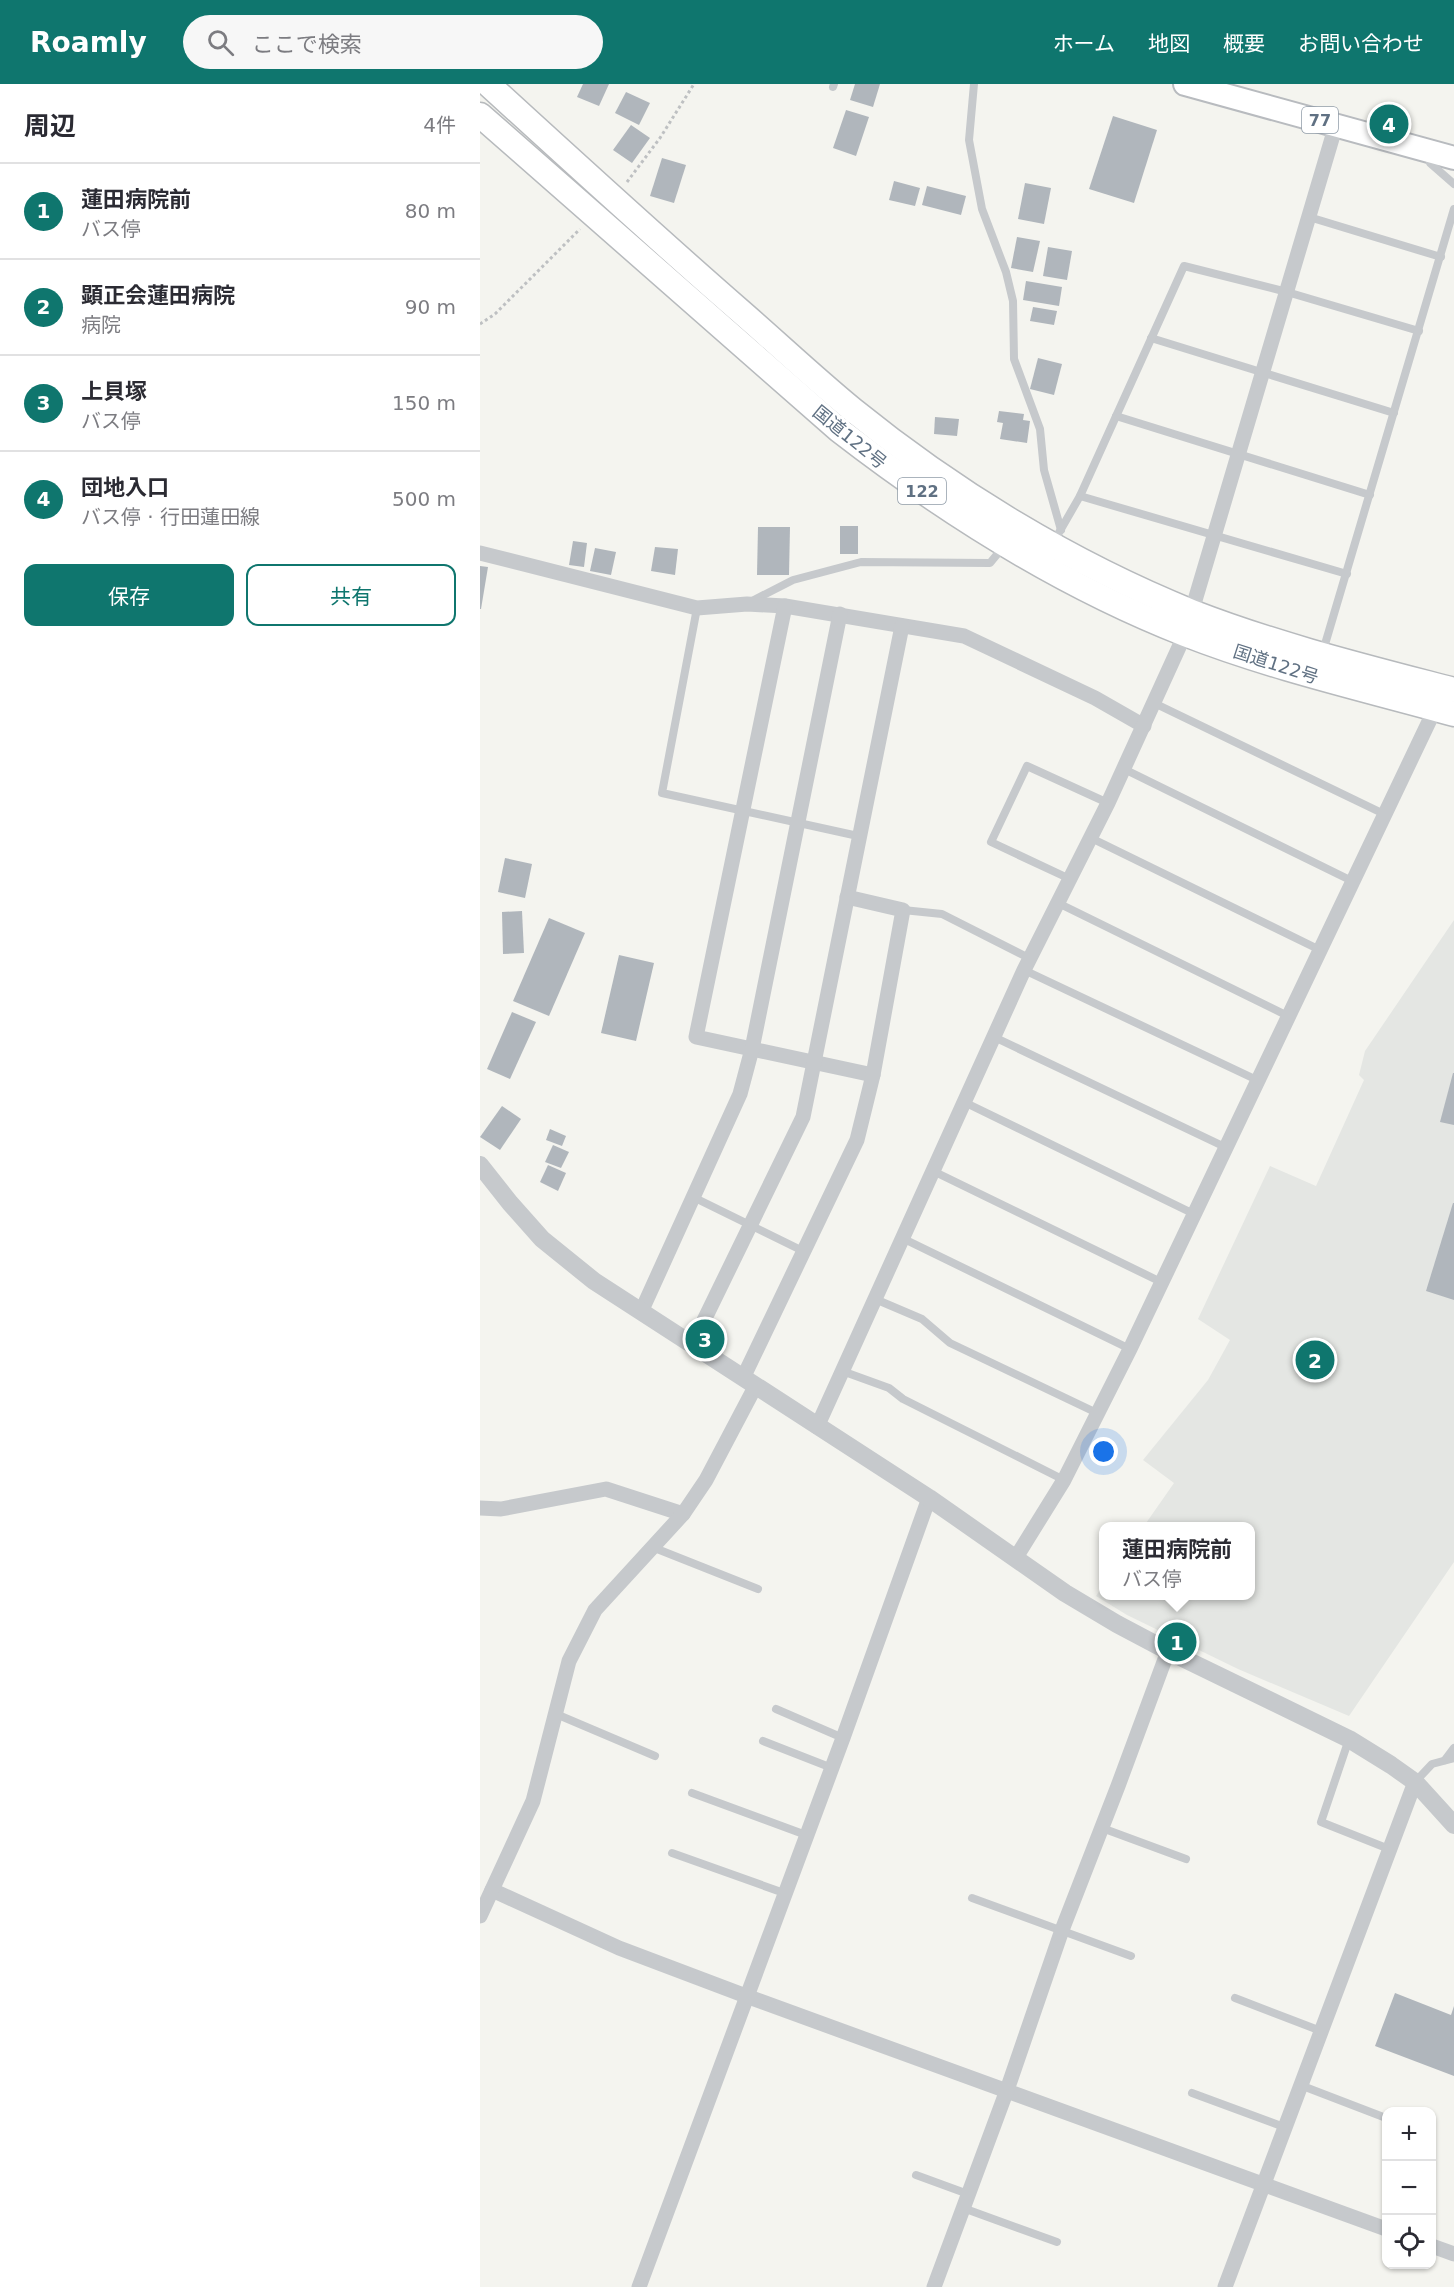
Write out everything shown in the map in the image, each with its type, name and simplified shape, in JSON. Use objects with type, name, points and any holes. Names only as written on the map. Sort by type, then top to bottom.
[{"type":"highway","name":"国道122号","points":[[488,84],[614,199],[852,409],[906,451],[965,492],[1056,537],[1189,623],[1315,678],[1444,711]]},
{"type":"highway","name":"国道122号","points":[[480,115],[839,430],[894,472],[1005,545],[1112,601],[1189,623],[1454,690]]},
{"type":"main road","name":"77","points":[[1185,84],[1454,158]]},
{"type":"street","points":[[817,1427],[994,1036],[1108,803],[1189,623],[1336,125]]},
{"type":"street","points":[[480,553],[697,608],[747,604],[785,606],[964,636],[1095,698],[1144,726]]},
{"type":"street","points":[[785,606],[696,1037],[873,1075]]},
{"type":"street","points":[[641,1312],[740,1094],[752,1048],[840,614]]},
{"type":"street","points":[[692,1345],[802,1117],[902,626]]},
{"type":"street","points":[[1016,1559],[1064,1480],[1130,1349],[1384,814],[1444,711]]},
{"type":"street","points":[[480,1916],[533,1800],[569,1661],[596,1610],[683,1514],[706,1480],[805,1252],[857,1140],[873,1075],[903,910],[847,897]]},
{"type":"street","points":[[480,1165],[542,1239],[585,1275],[929,1498],[1074,1599],[1168,1651],[1349,1739],[1415,1782],[1454,1825]]},
{"type":"street","points":[[480,1508],[501,1509],[606,1489],[683,1514]]},
{"type":"street","points":[[639,2287],[832,1768],[929,1498]]},
{"type":"street","points":[[934,2287],[1007,2090],[1062,1930],[1168,1651]]},
{"type":"street","points":[[1225,2287],[1415,1782]]},
{"type":"street","points":[[492,1890],[619,1948],[1382,2228]]},
{"type":"street","points":[[1436,2248],[1454,2254]]},
{"type":"lane","points":[[974,84],[969,140],[982,209],[1006,272],[1013,301],[1014,359],[1040,429],[1044,470],[1056,537]]},
{"type":"lane","points":[[1431,152],[1431,163],[1454,184]]},
{"type":"lane","points":[[1322,655],[1454,209]]},
{"type":"lane","points":[[1309,217],[1441,257]]},
{"type":"lane","points":[[1056,537],[1080,496],[1184,266],[1287,292],[1419,331]]},
{"type":"lane","points":[[1151,338],[1394,413]]},
{"type":"lane","points":[[1116,416],[1370,495]]},
{"type":"lane","points":[[1080,496],[1347,574]]},
{"type":"lane","points":[[747,604],[793,580],[861,562],[990,563],[1005,545]]},
{"type":"lane","points":[[697,608],[662,793],[858,836]]},
{"type":"lane","points":[[1154,703],[1384,814]]},
{"type":"lane","points":[[1070,879],[992,842],[1027,766],[1108,803]]},
{"type":"lane","points":[[1124,769],[1352,881]]},
{"type":"lane","points":[[1091,838],[1320,950]]},
{"type":"lane","points":[[1058,903],[1288,1016]]},
{"type":"lane","points":[[903,910],[942,914],[1028,965],[1257,1080]]},
{"type":"lane","points":[[994,1036],[1226,1147]]},
{"type":"lane","points":[[964,1102],[1194,1214]]},
{"type":"lane","points":[[933,1171],[1161,1282]]},
{"type":"lane","points":[[693,1197],[805,1252]]},
{"type":"lane","points":[[902,1238],[1130,1349]]},
{"type":"lane","points":[[875,1299],[922,1319],[950,1343],[1097,1413]]},
{"type":"lane","points":[[842,1371],[889,1388],[903,1399],[1064,1480]]},
{"type":"lane","points":[[652,1547],[758,1589]]},
{"type":"lane","points":[[776,1709],[843,1738]]},
{"type":"lane","points":[[556,1714],[655,1756]]},
{"type":"lane","points":[[1349,1739],[1321,1822],[1389,1850]]},
{"type":"lane","points":[[763,1741],[832,1768]]},
{"type":"lane","points":[[1445,1760],[1454,1748]]},
{"type":"lane","points":[[1415,1782],[1432,1764],[1454,1758]]},
{"type":"lane","points":[[692,1793],[806,1835]]},
{"type":"lane","points":[[1102,1828],[1186,1859]]},
{"type":"lane","points":[[672,1853],[784,1893]]},
{"type":"lane","points":[[972,1898],[1131,1956]]},
{"type":"lane","points":[[1235,1998],[1321,2031]]},
{"type":"lane","points":[[1300,2085],[1382,2116]]},
{"type":"lane","points":[[1192,2092],[1284,2127]]},
{"type":"lane","points":[[916,2175],[965,2201],[1057,2242]]},
{"type":"path","points":[[614,199],[660,138],[693,84]]},
{"type":"path","points":[[480,324],[495,314],[594,215]]},
{"type":"shaded area","points":[[1454,920],[1454,1562],[1349,1716],[1238,1669],[1127,1615],[1103,1600],[1255,1600],[1255,1522],[1147,1522],[1174,1483],[1143,1460],[1208,1380],[1230,1340],[1198,1319],[1270,1166],[1316,1186],[1364,1080],[1359,1075],[1365,1051]]},
{"type":"building","points":[[583,84],[609,84],[599,106],[577,97]]},
{"type":"building","points":[[855,84],[880,84],[873,107],[850,100]]},
{"type":"building","points":[[626,92],[650,103],[639,125],[615,113]]},
{"type":"building","points":[[846,110],[869,117],[856,156],[833,148]]},
{"type":"building","points":[[1113,116],[1157,130],[1134,203],[1089,189]]},
{"type":"building","points":[[631,125],[650,138],[632,163],[613,150]]},
{"type":"building","points":[[662,158],[686,165],[674,203],[650,196]]},
{"type":"building","points":[[894,181],[920,188],[915,206],[889,200]]},
{"type":"building","points":[[1025,183],[1051,188],[1044,224],[1018,219]]},
{"type":"building","points":[[927,186],[966,196],[961,215],[922,205]]},
{"type":"building","points":[[1017,237],[1040,241],[1033,272],[1011,268]]},
{"type":"building","points":[[1048,247],[1072,251],[1067,280],[1043,276]]},
{"type":"building","points":[[1026,281],[1062,287],[1059,306],[1023,300]]},
{"type":"building","points":[[1033,307],[1057,311],[1054,325],[1030,321]]},
{"type":"building","points":[[1038,358],[1062,364],[1054,395],[1030,389]]},
{"type":"building","points":[[999,411],[1024,414],[1023,420],[1030,421],[1027,443],[1000,439],[1003,423],[997,422]]},
{"type":"building","points":[[935,417],[959,419],[957,436],[934,434]]},
{"type":"building","points":[[840,526],[858,526],[858,554],[840,554]]},
{"type":"building","points":[[758,527],[790,527],[789,575],[757,575]]},
{"type":"building","points":[[573,541],[587,543],[584,567],[569,565]]},
{"type":"building","points":[[655,547],[678,549],[675,575],[651,571]]},
{"type":"building","points":[[595,548],[616,552],[611,575],[590,571]]},
{"type":"building","points":[[480,566],[488,567],[481,609],[480,609]]},
{"type":"building","points":[[505,858],[532,864],[525,898],[498,892]]},
{"type":"building","points":[[522,911],[524,953],[503,954],[502,912]]},
{"type":"building","points":[[549,918],[585,933],[549,1016],[513,1001]]},
{"type":"building","points":[[619,955],[654,963],[636,1041],[601,1033]]},
{"type":"building","points":[[512,1012],[536,1022],[510,1079],[487,1069]]},
{"type":"building","points":[[1454,1073],[1454,1125],[1440,1122]]},
{"type":"building","points":[[502,1106],[521,1119],[500,1150],[480,1137]]},
{"type":"building","points":[[550,1129],[566,1136],[562,1146],[546,1140]]},
{"type":"building","points":[[553,1145],[569,1152],[561,1168],[545,1162]]},
{"type":"building","points":[[548,1165],[566,1173],[558,1191],[540,1182]]},
{"type":"building","points":[[1454,1203],[1454,1300],[1426,1291]]},
{"type":"building","points":[[1395,1993],[1451,2015],[1454,2006],[1454,2076],[1375,2046]]},
{"type":"place","name":"団地入口","points":[[1389,124]]},
{"type":"place","name":"上貝塚","points":[[705,1339]]},
{"type":"place","name":"顕正会蓮田病院","points":[[1315,1360]]},
{"type":"place","name":"蓮田病院前","points":[[1177,1642]]}]
